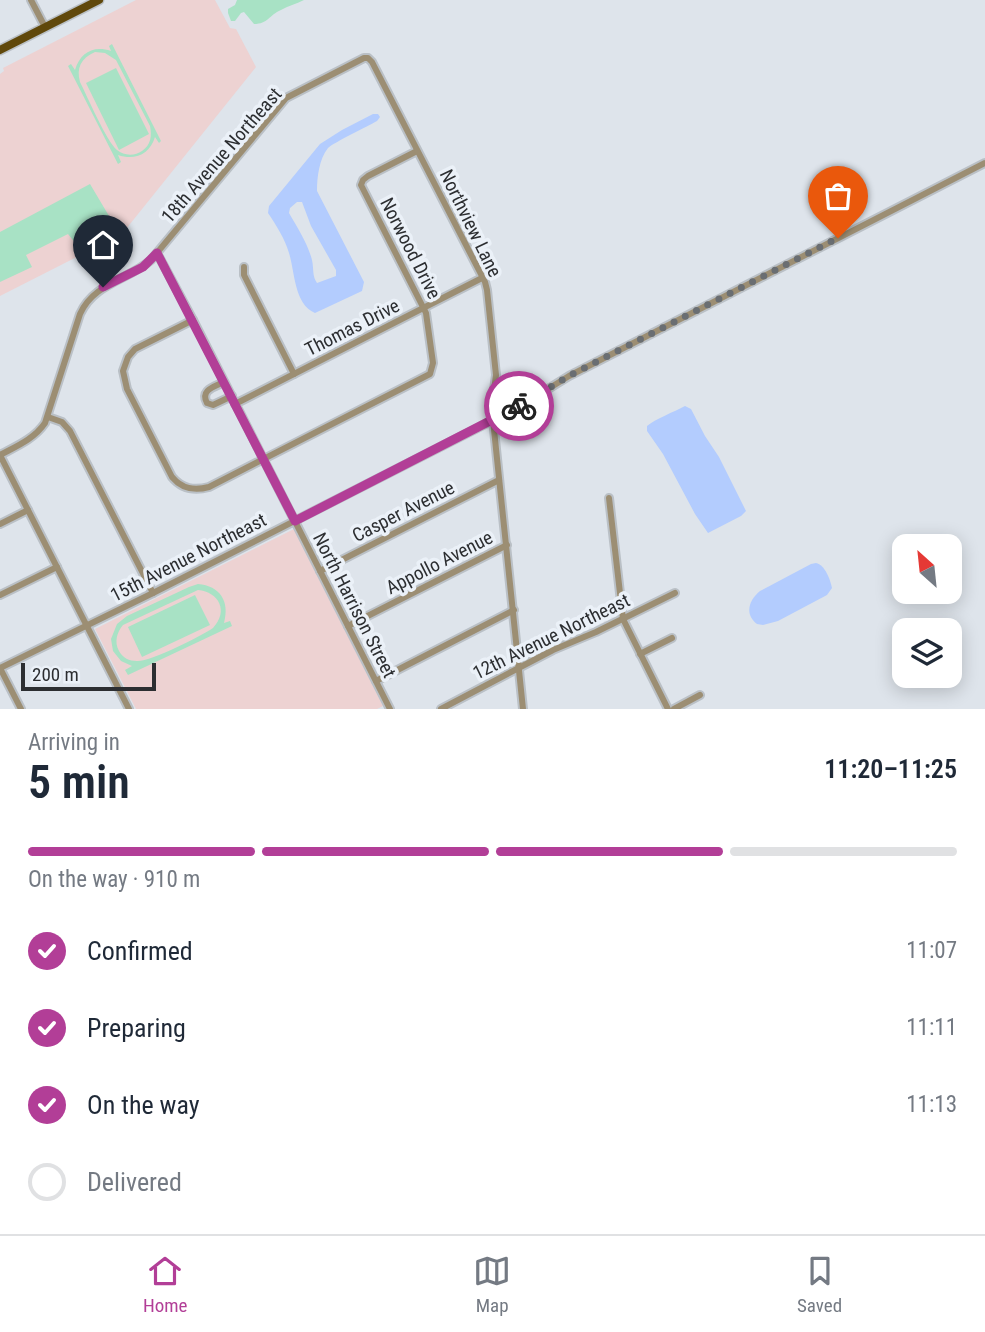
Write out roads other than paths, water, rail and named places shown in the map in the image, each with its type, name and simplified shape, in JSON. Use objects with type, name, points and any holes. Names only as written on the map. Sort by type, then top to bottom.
[{"type":"main road","points":[[0,50],[99,0]]},
{"type":"street","points":[[31,0],[45,27]]},
{"type":"street","name":"Northview Lane","points":[[368,58],[373,62],[487,290],[496,375],[492,398],[493,420],[523,709]]},
{"type":"street","name":"18th Avenue Northeast","points":[[0,455],[36,435],[48,416],[80,314],[93,294],[148,263],[286,98],[368,58]]},
{"type":"street","name":"Norwood Drive","points":[[264,459],[429,373],[433,368],[424,308],[361,185],[368,176],[417,151]]},
{"type":"street","name":"15th Avenue Northeast","points":[[0,668],[493,420],[569,376],[985,163]]},
{"type":"street","name":"North Harrison Street","points":[[157,253],[390,709]]},
{"type":"street","points":[[244,267],[244,275],[294,374]]},
{"type":"street","name":"Thomas Drive","points":[[233,400],[294,374],[482,278]]},
{"type":"street","points":[[193,320],[131,353],[123,371],[127,389],[172,477],[183,486],[191,489],[209,487],[264,459]]},
{"type":"street","points":[[224,382],[208,390],[205,394],[207,403],[213,405],[233,400]]},
{"type":"street","points":[[48,416],[62,422],[71,431],[153,593]]},
{"type":"street","points":[[0,455],[129,709]]},
{"type":"street","name":"Casper Avenue","points":[[320,571],[499,480]]},
{"type":"street","points":[[609,498],[623,619],[668,709]]},
{"type":"street","points":[[0,524],[28,510]]},
{"type":"street","name":"Appollo Avenue","points":[[348,626],[507,545]]},
{"type":"street","points":[[0,595],[57,567]]},
{"type":"street","name":"12th Avenue Northeast","points":[[441,709],[553,650],[675,593]]},
{"type":"street","points":[[376,681],[514,610]]},
{"type":"street","points":[[640,654],[671,638]]},
{"type":"street","points":[[0,668],[21,709]]},
{"type":"street","points":[[674,709],[700,695]]},
{"type":"water","points":[[373,114],[380,117],[328,148],[317,180],[317,191],[364,282],[362,291],[315,313],[308,309],[299,295],[287,248],[268,213],[269,206],[320,144]],"holes":[[[297,202],[302,202],[311,226],[336,270],[336,276],[317,283],[308,248],[289,213],[290,208]]]},
{"type":"water","points":[[685,406],[691,409],[719,457],[746,511],[708,533],[647,431],[650,423]]},
{"type":"water","points":[[816,563],[824,569],[830,581],[832,588],[827,595],[778,621],[763,625],[753,620],[750,607],[760,591]]}]
